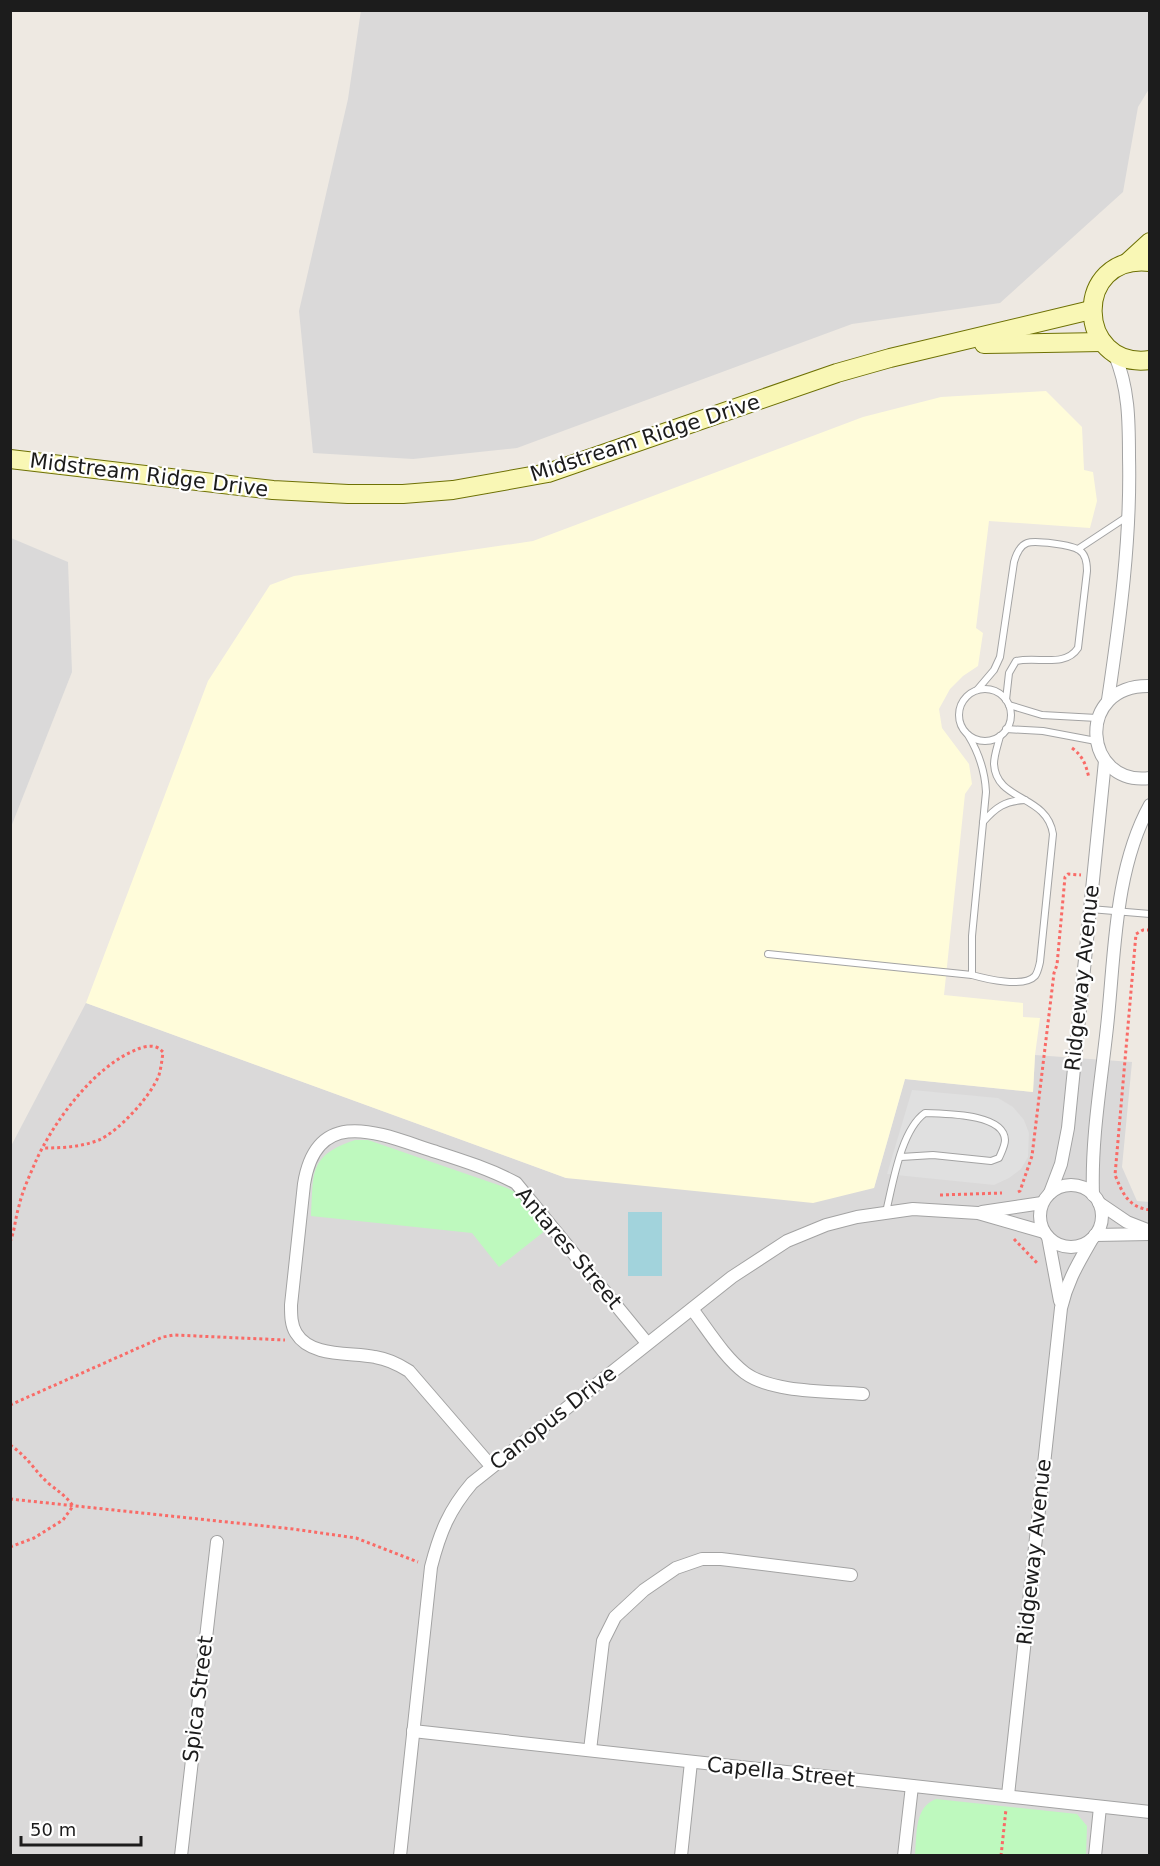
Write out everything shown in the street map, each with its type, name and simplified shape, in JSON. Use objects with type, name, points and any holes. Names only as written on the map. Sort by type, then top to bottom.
[{"type":"street","points":[[1127,263],[1149,242]]},
{"type":"street","points":[[1149,262],[1127,263],[1115,268],[1098,286],[1091,310],[1094,327],[1108,348],[1125,383],[1129,425],[1130,515],[1119,630],[1108,700],[1098,718],[1096,741],[1105,761],[1117,771],[1131,778],[1149,778]]},
{"type":"street","name":"Midstream Ridge Drive","points":[[10,459],[273,490],[403,494],[453,490],[548,474],[837,373],[1091,310]]},
{"type":"street","name":"Midstream Ridge Drive","points":[[950,344],[1108,348],[1127,359],[1149,360]]},
{"type":"street","points":[[1108,700],[1120,691],[1149,686]]},
{"type":"street","name":"Ridgeway Avenue","points":[[1046,1198],[1061,1164],[1068,1128],[1105,761]]},
{"type":"street","name":"Ridgeway Avenue","points":[[1096,1199],[1094,1145],[1119,912],[1129,856],[1149,805]]},
{"type":"street","name":"Antares Street","points":[[303,1341],[296,1333],[291,1305],[307,1166],[314,1151],[323,1141],[349,1131],[380,1134],[504,1176],[516,1183],[647,1344]]},
{"type":"street","points":[[1077,1185],[1127,1222],[1149,1232],[1093,1237],[1074,1247],[1056,1243],[1046,1234],[1040,1222],[1046,1198],[1058,1187],[1077,1185]]},
{"type":"street","name":"Canopus Drive","points":[[978,1213],[1046,1198]]},
{"type":"street","points":[[1093,1237],[1101,1222],[1102,1212],[1096,1199]]},
{"type":"street","name":"Canopus Drive","points":[[400,1856],[431,1567],[449,1513],[472,1483],[692,1308],[748,1265],[787,1241],[826,1225],[886,1212],[913,1209],[978,1213],[1046,1234]]},
{"type":"street","name":"Ridgeway Avenue","points":[[1046,1234],[1057,1276],[1061,1308]]},
{"type":"street","name":"Ridgeway Avenue","points":[[1008,1796],[1061,1308],[1067,1284],[1093,1237]]},
{"type":"street","points":[[692,1308],[732,1361],[756,1380],[780,1387],[863,1394]]},
{"type":"street","points":[[303,1341],[322,1350],[394,1362],[410,1371],[491,1466]]},
{"type":"street","name":"Spica Street","points":[[181,1856],[217,1542]]},
{"type":"street","points":[[590,1750],[600,1655],[607,1629],[626,1605],[668,1573],[688,1562],[721,1559],[851,1575]]},
{"type":"street","name":"Capella Street","points":[[413,1731],[1149,1812]]},
{"type":"street","points":[[681,1856],[691,1762]]},
{"type":"street","points":[[904,1856],[912,1786]]},
{"type":"street","points":[[1095,1856],[1100,1807]]},
{"type":"lane","points":[[1078,549],[1130,515]]},
{"type":"lane","points":[[968,735],[978,740],[989,741],[1000,736],[1006,729],[1010,722],[1007,703],[1009,673],[1016,660],[1064,659],[1074,654],[1078,648],[1087,562],[1084,554],[1078,549],[1038,542],[1025,543],[1020,548],[1014,562],[1000,657],[994,670],[977,690]]},
{"type":"lane","points":[[972,975],[972,936],[986,792],[980,757],[959,719],[962,701],[977,690],[988,689],[998,693],[1007,703],[1042,715],[1098,718]]},
{"type":"lane","points":[[1006,729],[1043,731],[1096,741]]},
{"type":"lane","points":[[768,954],[972,975],[1001,981],[1028,980],[1034,976],[1040,962],[1053,834],[1051,824],[1040,809],[1004,786],[995,772],[995,757],[1000,736]]},
{"type":"lane","points":[[983,822],[1006,802],[1025,800]]},
{"type":"lane","points":[[1090,909],[1149,914]]},
{"type":"lane","points":[[886,1212],[901,1157],[913,1125],[925,1113],[986,1119],[1002,1131],[1005,1140],[999,1158],[991,1161],[933,1155],[901,1157]]},
{"type":"path","points":[[1061,745],[1079,753],[1084,761],[1089,783]]},
{"type":"path","points":[[937,1195],[983,1195],[1020,1191],[1032,1156],[1043,1055],[1057,965],[1065,877],[1068,874],[1092,876]]},
{"type":"path","points":[[1149,930],[1136,934],[1115,1175],[1122,1193],[1137,1208],[1149,1210]]},
{"type":"path","points":[[10,1242],[15,1232],[18,1207],[35,1162],[43,1148],[59,1122],[81,1092],[102,1072],[128,1053],[145,1047],[156,1047],[163,1052],[158,1077],[131,1114],[115,1129],[100,1139],[81,1145],[43,1148]]},
{"type":"path","points":[[1007,1234],[1017,1241],[1042,1269]]},
{"type":"path","points":[[10,1405],[163,1337],[174,1335],[303,1341]]},
{"type":"path","points":[[10,1445],[19,1450],[48,1483],[66,1496],[73,1506]]},
{"type":"path","points":[[10,1499],[293,1529],[356,1538],[431,1567]]},
{"type":"path","points":[[10,1547],[34,1538],[63,1520],[73,1506]]},
{"type":"path","points":[[1001,1856],[1008,1796]]},
{"type":"shaded area","points":[[361,10],[1149,11],[1149,89],[1138,107],[1123,192],[1000,303],[852,324],[517,448],[413,459],[313,453],[299,311],[348,99]]},
{"type":"shaded area","points":[[1046,391],[1082,427],[1084,470],[1093,472],[1097,501],[1090,528],[989,521],[976,628],[983,633],[978,666],[950,689],[939,709],[942,728],[969,764],[972,784],[965,794],[944,995],[1023,1003],[1023,1017],[1040,1018],[1033,1092],[905,1079],[874,1188],[813,1203],[566,1178],[86,1003],[208,681],[270,585],[294,576],[533,541],[863,417],[941,397]]},
{"type":"shaded area","points":[[11,538],[68,562],[72,672],[11,827]]},
{"type":"shaded area","points":[[86,1003],[566,1178],[874,1188],[905,1079],[1033,1092],[1035,1055],[1132,1062],[1122,1167],[1137,1201],[1150,1202],[1149,1855],[11,1855],[10,1148]]},
{"type":"shaded area","points":[[912,1090],[998,1098],[1013,1107],[1024,1120],[1029,1133],[1028,1157],[1021,1169],[994,1185],[887,1174]]},
{"type":"green space","points":[[355,1140],[368,1140],[507,1188],[519,1194],[546,1230],[499,1267],[472,1233],[311,1216],[314,1177],[321,1159],[329,1152]]},
{"type":"green space","points":[[936,1799],[1077,1814],[1087,1826],[1086,1855],[915,1855],[920,1815],[929,1803]]},
{"type":"water","points":[[628,1212],[662,1212],[662,1276],[628,1276]]}]
